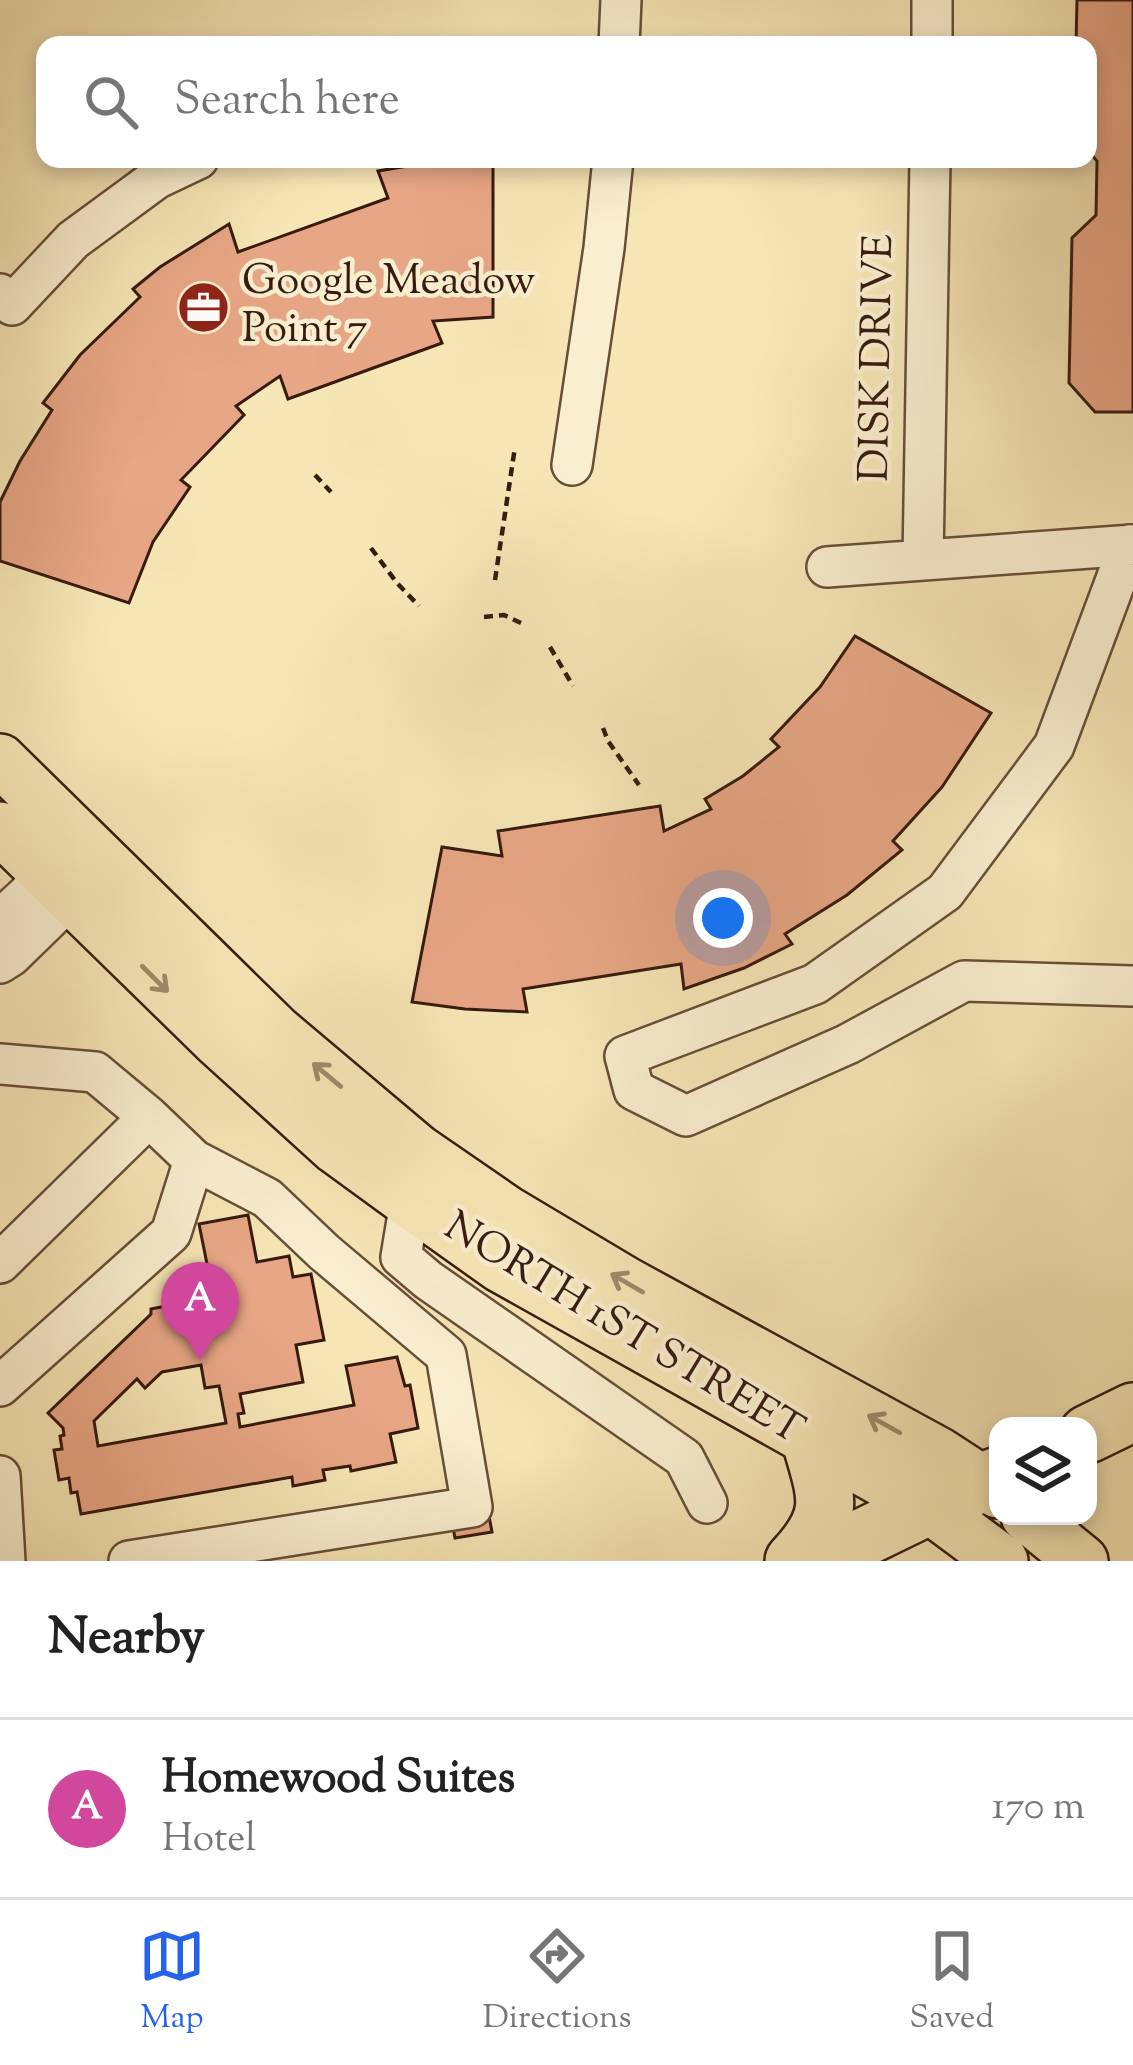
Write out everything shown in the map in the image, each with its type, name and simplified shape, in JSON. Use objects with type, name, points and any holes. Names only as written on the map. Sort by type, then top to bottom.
[{"type":"highway","points":[[1097,1430],[1133,1412]]},
{"type":"highway","points":[[794,1561],[812,1542],[826,1509],[811,1441]]},
{"type":"highway","points":[[815,1561],[928,1506],[989,1494]]},
{"type":"main road","name":"NORTH 1ST STREET","points":[[0,760],[73,866],[217,1040],[336,1148],[500,1266],[928,1506],[1002,1561]]},
{"type":"main road","name":"NORTH 1ST STREET","points":[[0,828],[73,866],[180,934],[276,1031],[417,1150],[507,1211],[626,1283],[989,1484]]},
{"type":"main road","name":"NORTH 1ST STREET","points":[[1040,1525],[1082,1561]]},
{"type":"street","points":[[619,36],[621,0]]},
{"type":"street","points":[[932,0],[932,36]]},
{"type":"street","points":[[0,294],[12,305],[74,240],[156,179],[179,168]]},
{"type":"street","points":[[572,466],[612,168]]},
{"type":"street","name":"DISK DRIVE","points":[[923,560],[930,168]]},
{"type":"street","points":[[827,567],[1131,545],[1054,746],[945,892],[815,983],[625,1056],[634,1090],[686,1116],[848,1044],[964,981],[1133,986]]},
{"type":"street","points":[[0,920],[29,893],[73,866]]},
{"type":"street","points":[[0,963],[11,956],[73,866]]},
{"type":"street","points":[[0,1064],[95,1072],[194,1160],[267,1198],[446,1354],[472,1507],[129,1561]]},
{"type":"street","points":[[0,1263],[149,1118]]},
{"type":"street","points":[[0,1386],[171,1233],[194,1160]]},
{"type":"street","points":[[410,1202],[401,1257],[684,1458],[707,1502]]},
{"type":"street","points":[[0,1476],[4,1561]]},
{"type":"path","points":[[495,580],[515,447]]},
{"type":"path","points":[[315,475],[332,492]]},
{"type":"path","points":[[371,548],[419,606]]},
{"type":"path","points":[[484,617],[503,615],[521,623]]},
{"type":"path","points":[[550,647],[573,686]]},
{"type":"path","points":[[603,728],[638,785]]},
{"type":"building","points":[[1077,0],[1133,0],[1133,412],[1095,412],[1069,383],[1072,238],[1096,215],[1097,168],[1097,36],[1076,36]]},
{"type":"building","points":[[493,168],[493,317],[433,321],[442,343],[288,399],[280,376],[236,406],[244,415],[181,480],[190,487],[153,542],[129,603],[0,561],[0,502],[52,410],[43,403],[80,355],[140,297],[133,289],[229,224],[238,252],[388,198],[378,171]]},
{"type":"building","points":[[855,636],[991,713],[942,787],[893,841],[902,850],[847,895],[785,934],[792,944],[744,968],[684,989],[681,964],[523,989],[527,1012],[412,1002],[442,847],[502,856],[498,831],[660,806],[664,831],[711,809],[705,799],[779,747],[771,739],[820,687]]},
{"type":"building","points":[[248,1215],[257,1262],[289,1256],[293,1277],[311,1274],[324,1340],[296,1345],[303,1382],[240,1394],[244,1413],[238,1414],[240,1427],[354,1405],[346,1366],[397,1357],[405,1386],[410,1385],[418,1428],[390,1434],[396,1462],[351,1471],[350,1466],[323,1470],[325,1480],[293,1486],[292,1477],[81,1514],[69,1478],[59,1480],[54,1450],[62,1449],[63,1428],[48,1413],[151,1309],[176,1304],[173,1290],[226,1280],[225,1276],[210,1279],[199,1224]],"holes":[[[201,1365],[205,1388],[219,1386],[226,1423],[98,1446],[94,1421],[137,1379],[145,1388],[162,1372]]]},
{"type":"building","points":[[489,1516],[492,1532],[455,1538],[452,1522]]},
{"type":"place","name":"Google Meadow Point 7","points":[[203,307]]},
{"type":"place","name":"Homewood Suites","points":[[200,1361]]}]
